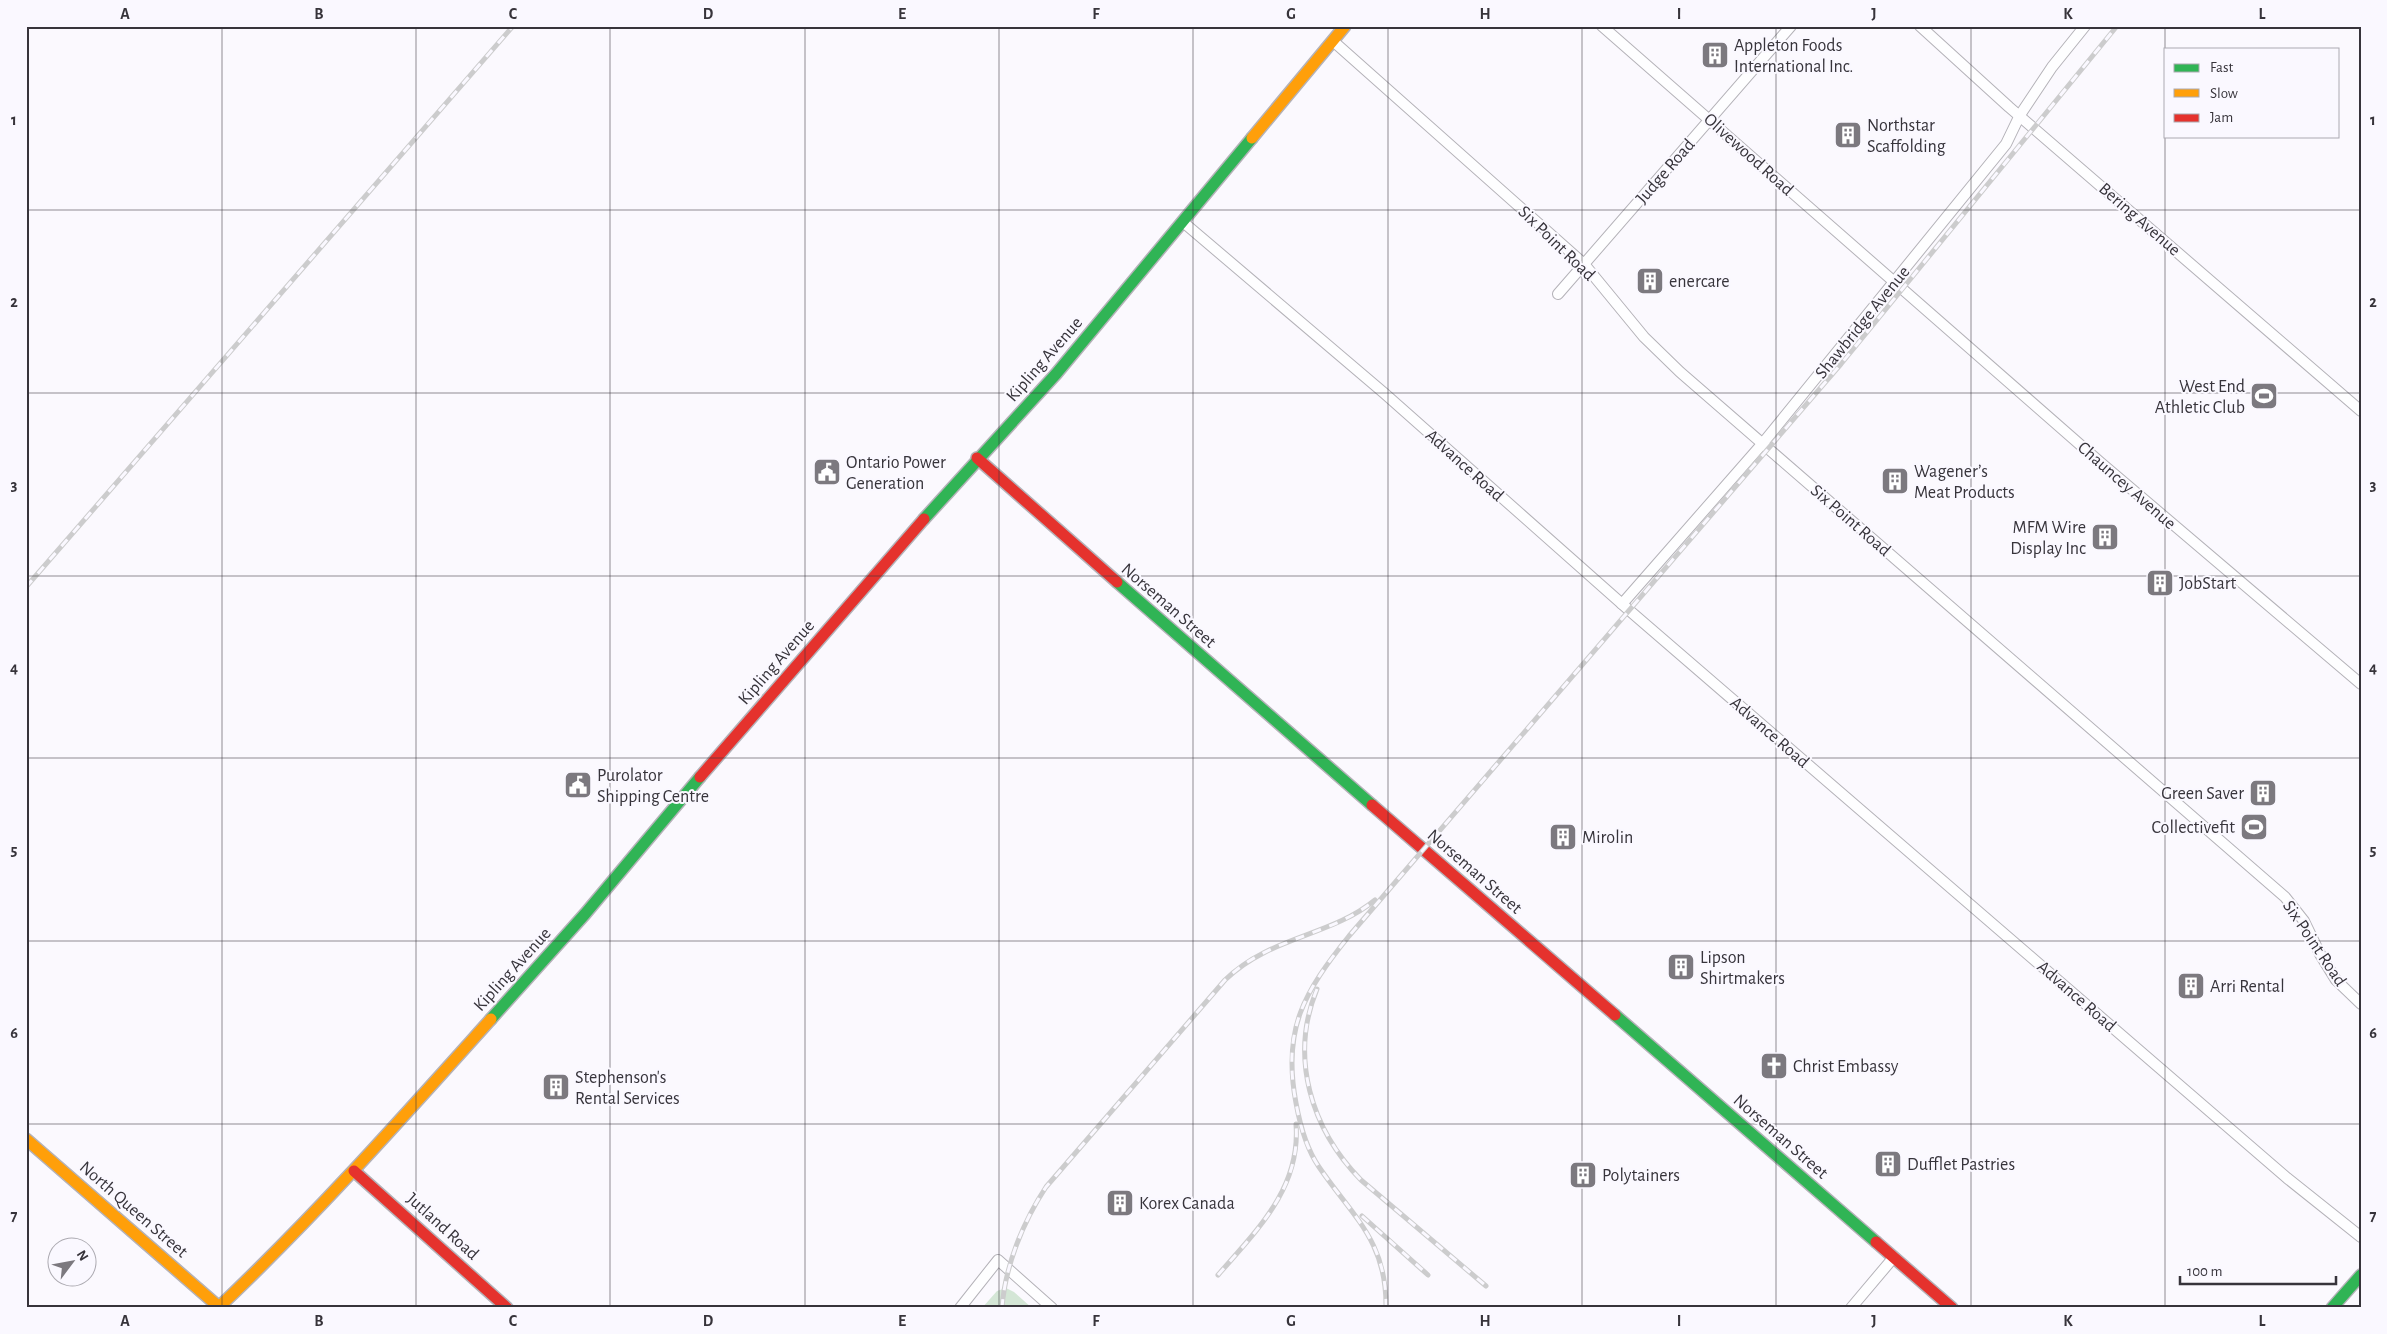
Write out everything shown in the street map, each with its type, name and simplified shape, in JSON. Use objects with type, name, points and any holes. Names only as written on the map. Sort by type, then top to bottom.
[{"type":"main road","name":"Kipling Avenue","points":[[218,1307],[284,1246],[585,914],[736,734],[977,458],[1056,374],[1345,26]]},
{"type":"main road","name":"Norseman Street","points":[[977,458],[1154,615],[1952,1308]]},
{"type":"main road","name":"North Queen Street","points":[[26,1139],[218,1307]]},
{"type":"main road","name":"Jutland Road","points":[[354,1171],[507,1308]]},
{"type":"main road","points":[[2332,1308],[2361,1275]]},
{"type":"street","name":"Olivewood Road","points":[[1602,26],[1711,119],[1894,283]]},
{"type":"street","name":"Judge Road","points":[[1558,294],[1791,26]]},
{"type":"street","name":"Bering Avenue","points":[[1920,26],[2361,411]]},
{"type":"street","name":"Shawbridge Avenue","points":[[1622,604],[1763,443],[2006,144],[2020,115],[2052,67],[2085,26]]},
{"type":"street","name":"Six Point Road","points":[[1332,41],[1584,264],[1644,337],[1680,372],[2285,897],[2304,920],[2320,954],[2336,980],[2361,1004]]},
{"type":"street","name":"Advance Road","points":[[1183,222],[1384,393],[1622,604],[2280,1172],[2361,1237]]},
{"type":"street","name":"Chauncey Avenue","points":[[1894,283],[2361,684]]},
{"type":"street","points":[[1850,1308],[1894,1258]]},
{"type":"street","points":[[960,1308],[998,1260],[1052,1308]]},
{"type":"green space","points":[[1006,1288],[1014,1292],[1032,1308],[982,1308],[997,1291]]},
{"type":"railway","points":[[26,587],[513,26]]},
{"type":"railway","points":[[1386,1308],[1385,1285],[1381,1265],[1374,1247],[1366,1231],[1314,1160],[1299,1120],[1292,1077],[1292,1054],[1300,1013],[1309,994],[1333,956],[1349,936],[1841,364],[2117,26]]},
{"type":"railway","points":[[1002,1308],[1007,1276],[1016,1245],[1046,1187],[1225,980],[1243,965],[1261,954],[1339,922],[1375,900]]},
{"type":"railway","points":[[1317,989],[1309,1015],[1305,1040],[1305,1066],[1310,1091],[1318,1115],[1329,1138],[1361,1180],[1486,1286]]},
{"type":"railway","points":[[1218,1275],[1274,1207],[1284,1188],[1296,1147],[1296,1124]]},
{"type":"railway","points":[[1362,1216],[1428,1275]]},
{"type":"traffic: fast","points":[[924,519],[1056,374],[1252,138]]},
{"type":"traffic: fast","points":[[1117,582],[1372,805]]},
{"type":"traffic: fast","points":[[491,1019],[585,914],[700,777]]},
{"type":"traffic: fast","points":[[1615,1015],[1876,1242]]},
{"type":"traffic: fast","points":[[2332,1308],[2361,1275]]},
{"type":"traffic: slow","points":[[1252,138],[1345,26]]},
{"type":"traffic: slow","points":[[218,1308],[324,1202],[491,1019]]},
{"type":"traffic: slow","points":[[26,1139],[219,1307]]},
{"type":"traffic: jam","points":[[977,458],[1117,582]]},
{"type":"traffic: jam","points":[[700,777],[924,519]]},
{"type":"traffic: jam","points":[[1372,805],[1615,1015]]},
{"type":"traffic: jam","points":[[354,1171],[507,1308]]},
{"type":"traffic: jam","points":[[1876,1242],[1952,1308]]},
{"type":"place","name":"Appleton Foods International Inc.","points":[[1715,55]]},
{"type":"place","name":"Northstar Scaffolding","points":[[1848,135]]},
{"type":"place","name":"enercare","points":[[1650,281]]},
{"type":"place","name":"West End Athletic Club","points":[[2264,396]]},
{"type":"place","name":"Ontario Power Generation","points":[[827,472]]},
{"type":"place","name":"Wagener’s Meat Products","points":[[1895,481]]},
{"type":"place","name":"MFM Wire Display Inc","points":[[2105,537]]},
{"type":"place","name":"JobStart","points":[[2160,583]]},
{"type":"place","name":"Purolator Shipping Centre","points":[[578,785]]},
{"type":"place","name":"Green Saver","points":[[2263,793]]},
{"type":"place","name":"Collectivefit","points":[[2254,827]]},
{"type":"place","name":"Mirolin","points":[[1563,837]]},
{"type":"place","name":"Lipson Shirtmakers","points":[[1681,967]]},
{"type":"place","name":"Arri Rental","points":[[2191,986]]},
{"type":"place","name":"Christ Embassy","points":[[1774,1066]]},
{"type":"place","name":"Stephenson's Rental Services","points":[[556,1087]]},
{"type":"place","name":"Dufflet Pastries","points":[[1888,1164]]},
{"type":"place","name":"Polytainers","points":[[1583,1175]]},
{"type":"place","name":"Korex Canada","points":[[1120,1203]]}]
